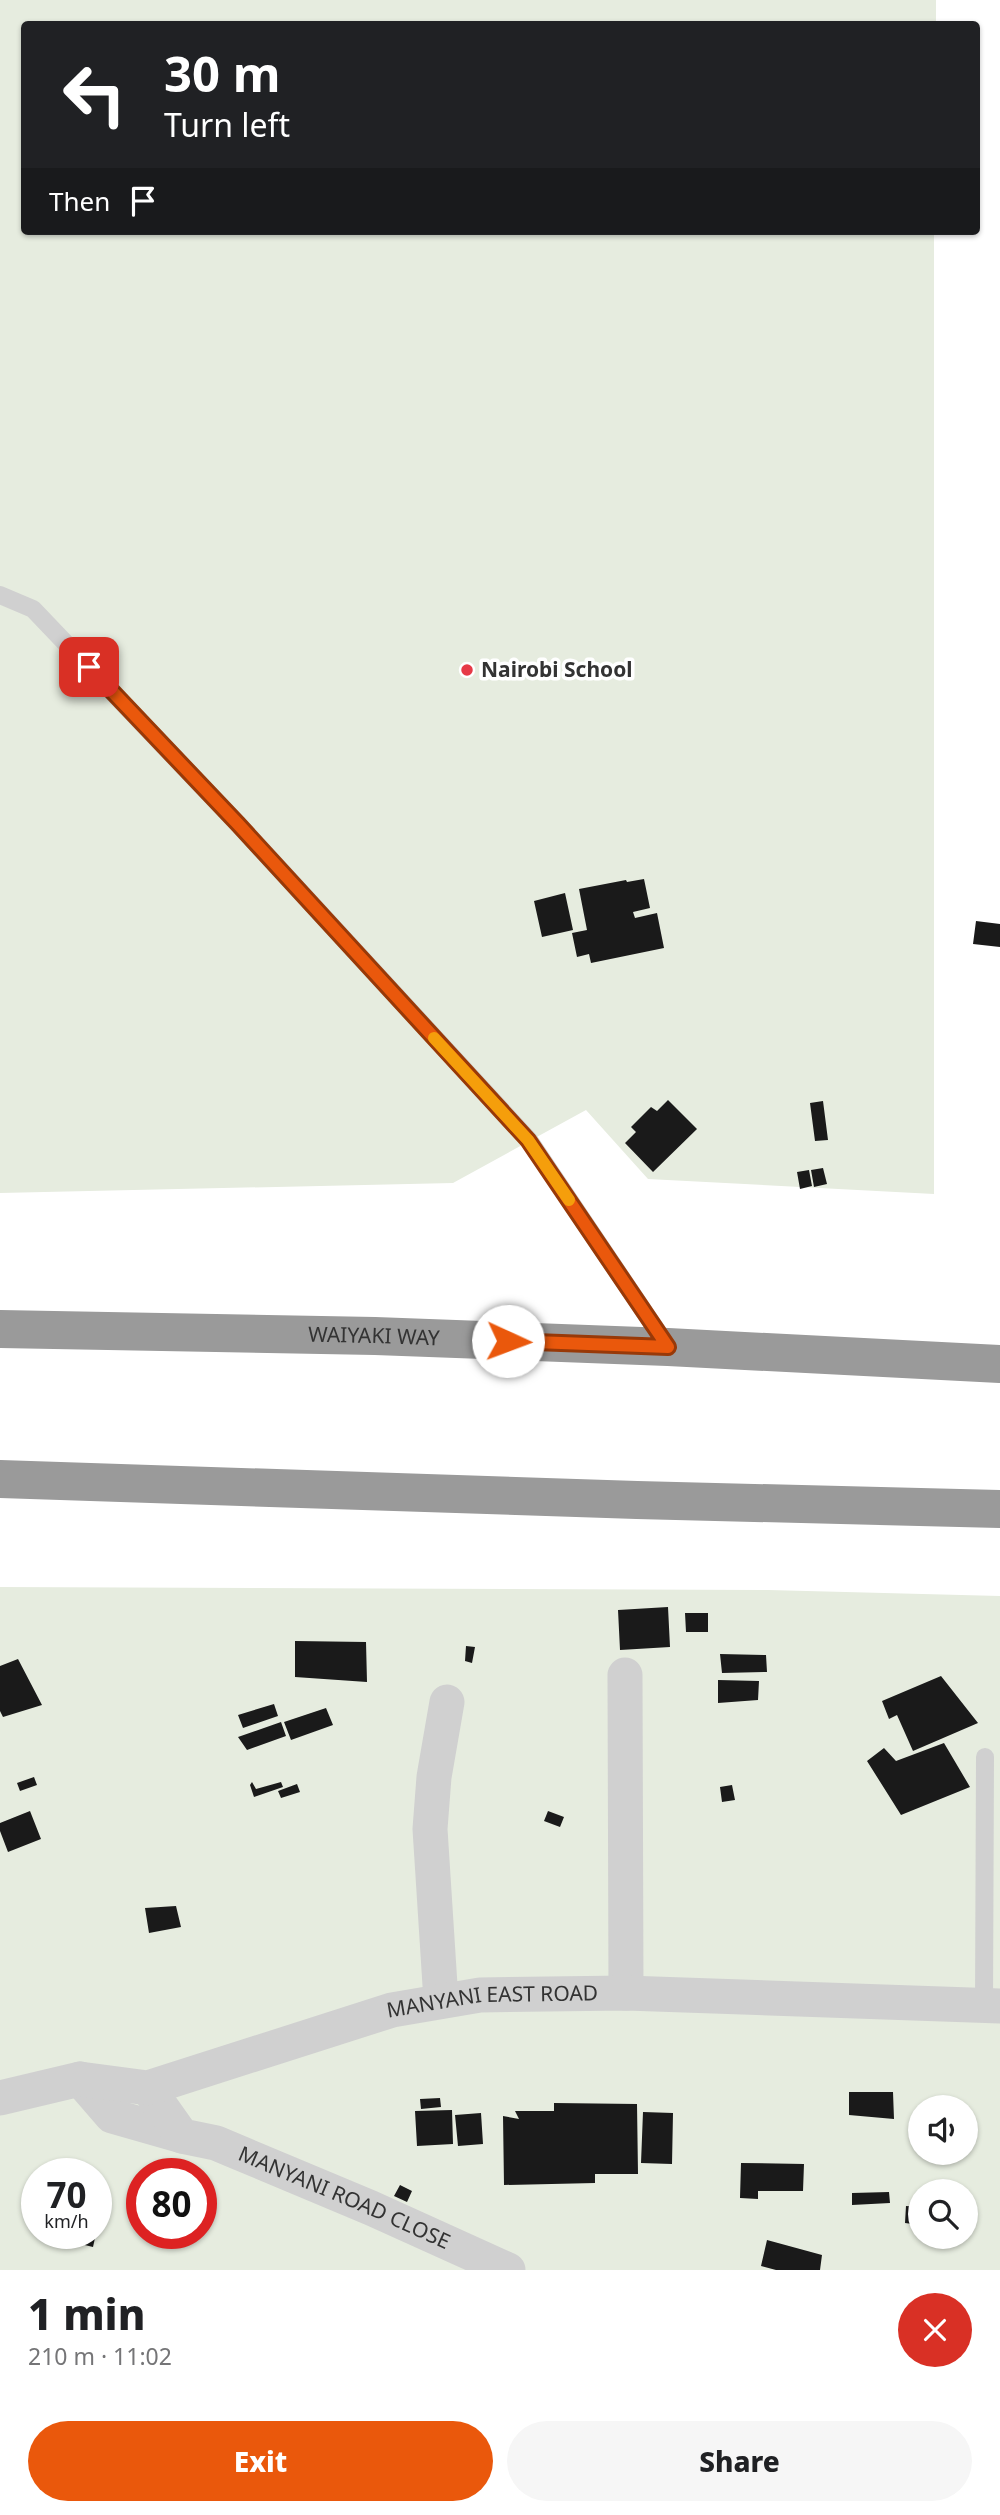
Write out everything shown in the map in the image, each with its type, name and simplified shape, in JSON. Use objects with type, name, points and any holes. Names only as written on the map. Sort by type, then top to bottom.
[{"type":"highway","name":"WAIYAKI WAY","points":[[0,1329],[375,1336],[668,1347],[1000,1364]]},
{"type":"highway","points":[[0,1479],[623,1500],[1000,1509]]},
{"type":"street","points":[[625,1675],[626,1993]]},
{"type":"street","points":[[441,2001],[430,1829],[434,1777],[447,1702]]},
{"type":"street","name":"MANYANI EAST ROAD","points":[[0,2098],[80,2079],[162,2083],[392,2010],[480,1995],[626,1993],[992,2006]]},
{"type":"street","name":"MANYANI ROAD CLOSE","points":[[80,2079],[112,2116],[216,2143],[371,2208],[508,2270]]},
{"type":"street","points":[[162,2083],[182,2136]]},
{"type":"street","name":"MANYANI ROAD CLOSE","points":[[162,2083],[216,2143]]},
{"type":"lane","points":[[0,595],[33,609],[43,618],[238,824],[528,1140],[668,1347]]},
{"type":"lane","points":[[985,1757],[992,2006]]},
{"type":"shaded area","name":"Nairobi School","points":[[0,0],[936,0],[936,21],[21,21],[21,235],[934,235],[934,1194],[648,1179],[586,1110],[453,1183],[0,1193]]},
{"type":"shaded area","points":[[0,1587],[768,1590],[1000,1596],[1000,2270],[0,2270]]},
{"type":"building","points":[[644,879],[650,908],[633,912],[635,918],[657,913],[664,948],[591,963],[589,954],[577,957],[572,933],[587,930],[579,889]]},
{"type":"building","points":[[565,893],[573,930],[542,937],[534,901]]},
{"type":"building","points":[[976,921],[1000,924],[1000,947],[973,944]]},
{"type":"building","points":[[668,1100],[697,1129],[653,1172],[625,1143],[636,1132],[631,1127],[651,1107],[657,1111]]},
{"type":"building","points":[[823,1101],[828,1140],[815,1141],[810,1103]]},
{"type":"building","points":[[823,1168],[827,1184],[814,1187],[811,1170]]},
{"type":"building","points":[[809,1170],[812,1186],[800,1189],[797,1172]]},
{"type":"building","points":[[668,1607],[670,1647],[620,1650],[618,1610]]},
{"type":"building","points":[[685,1613],[708,1613],[708,1632],[686,1632]]},
{"type":"building","points":[[295,1641],[366,1642],[367,1682],[295,1677]]},
{"type":"building","points":[[466,1646],[475,1647],[472,1663],[465,1661]]},
{"type":"building","points":[[720,1654],[766,1655],[767,1672],[722,1673]]},
{"type":"building","points":[[18,1659],[42,1705],[3,1717],[0,1711],[0,1666]]},
{"type":"building","points":[[941,1676],[978,1723],[913,1751],[897,1715],[889,1719],[882,1701]]},
{"type":"building","points":[[718,1680],[759,1681],[758,1700],[718,1703]]},
{"type":"building","points":[[274,1704],[278,1716],[243,1728],[238,1715]]},
{"type":"building","points":[[326,1708],[333,1725],[291,1740],[284,1722]]},
{"type":"building","points":[[281,1722],[286,1736],[247,1750],[238,1737]]},
{"type":"building","points":[[944,1743],[970,1787],[901,1815],[867,1761],[884,1748],[896,1761]]},
{"type":"building","points":[[34,1777],[37,1785],[20,1791],[17,1783]]},
{"type":"building","points":[[252,1782],[256,1789],[281,1782],[283,1787],[254,1797],[250,1785]]},
{"type":"building","points":[[297,1784],[300,1792],[281,1798],[278,1791]]},
{"type":"building","points":[[732,1785],[735,1800],[722,1802],[720,1787]]},
{"type":"building","points":[[30,1811],[41,1839],[8,1852],[0,1831],[0,1823]]},
{"type":"building","points":[[548,1811],[564,1817],[560,1827],[544,1821]]},
{"type":"building","points":[[176,1906],[181,1927],[149,1933],[145,1908]]},
{"type":"building","points":[[849,2092],[893,2092],[894,2119],[849,2115]]},
{"type":"building","points":[[440,2098],[441,2107],[421,2109],[420,2099]]},
{"type":"building","points":[[554,2103],[637,2104],[638,2174],[595,2174],[595,2183],[504,2185],[503,2116],[519,2119],[515,2111],[554,2111]]},
{"type":"building","points":[[452,2110],[453,2144],[417,2146],[415,2111]]},
{"type":"building","points":[[643,2112],[673,2113],[672,2164],[641,2163]]},
{"type":"building","points":[[481,2113],[483,2144],[458,2146],[455,2115]]},
{"type":"building","points":[[741,2163],[804,2164],[803,2191],[758,2191],[758,2199],[740,2198]]},
{"type":"building","points":[[400,2185],[412,2191],[407,2202],[394,2196]]},
{"type":"building","points":[[889,2192],[890,2203],[852,2205],[852,2193]]},
{"type":"building","points":[[906,2206],[908,2206],[908,2223],[905,2223]]},
{"type":"building","points":[[767,2240],[822,2255],[820,2270],[776,2270],[761,2266]]},
{"type":"slow traffic","points":[[434,1038],[528,1140],[569,1200]]},
{"type":"place","name":"Nairobi School","points":[[467,670]]},
{"type":"route","points":[[89,667],[238,824],[528,1140],[668,1347],[508,1341]]}]
